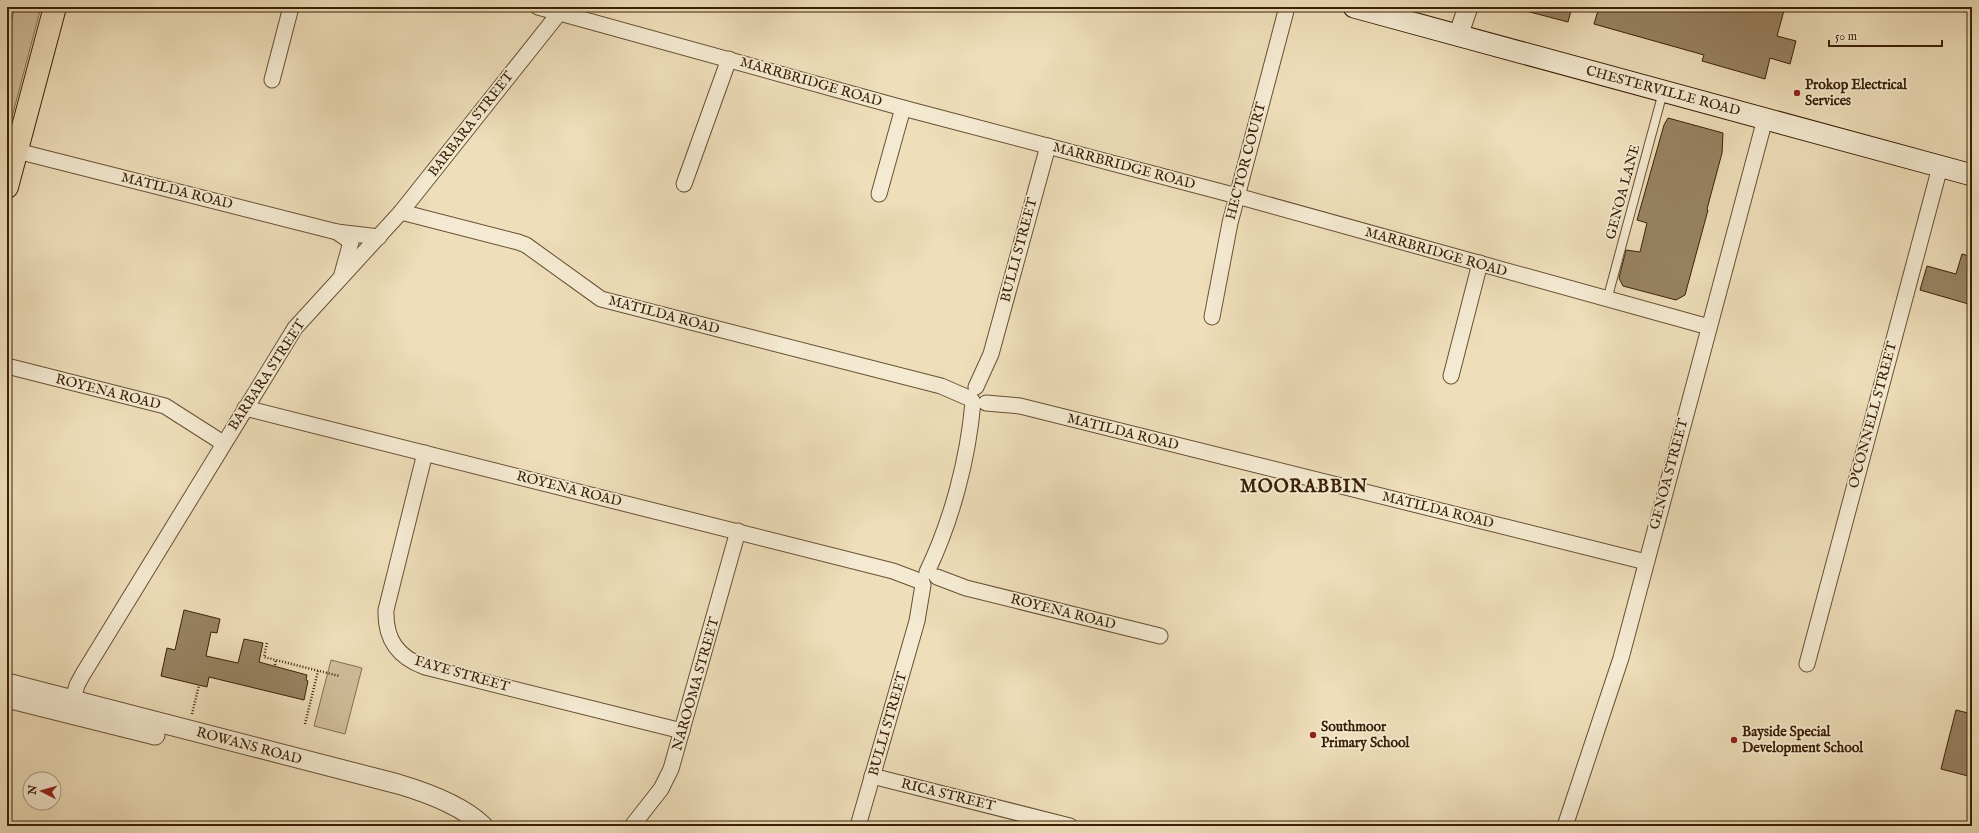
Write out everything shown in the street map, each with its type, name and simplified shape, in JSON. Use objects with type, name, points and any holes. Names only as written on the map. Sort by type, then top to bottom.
[{"type":"highway","points":[[7,187],[55,7]]},
{"type":"main road","name":"CHESTERVILLE ROAD","points":[[1354,7],[1972,175]]},
{"type":"street","points":[[272,80],[291,7]]},
{"type":"street","name":"MARRBRIDGE ROAD","points":[[538,7],[562,10],[729,60],[903,108],[1237,196],[1607,300],[1709,327]]},
{"type":"street","name":"HECTOR COURT","points":[[1212,317],[1230,223],[1287,7]]},
{"type":"street","points":[[1458,36],[1468,7]]},
{"type":"street","name":"BARBARA STREET","points":[[73,700],[77,685],[83,674],[222,444],[295,328],[401,212],[562,10]]},
{"type":"street","points":[[684,184],[729,60]]},
{"type":"street","points":[[879,194],[903,108]]},
{"type":"street","name":"GENOA STREET","points":[[1566,826],[1621,658],[1766,119]]},
{"type":"street","name":"BULLI STREET","points":[[858,826],[918,621],[1048,146]]},
{"type":"street","name":"MATILDA ROAD","points":[[16,151],[337,232],[379,237]]},
{"type":"street","name":"O'CONNELL STREET","points":[[1807,664],[1940,166]]},
{"type":"street","name":"MATILDA ROAD","points":[[401,212],[518,242],[529,248],[601,299],[980,396],[1646,562]]},
{"type":"street","name":"MATILDA ROAD","points":[[337,232],[351,242],[340,278]]},
{"type":"street","points":[[1451,376],[1480,264]]},
{"type":"street","name":"ROYENA ROAD","points":[[7,366],[165,406],[222,444]]},
{"type":"street","name":"ROYENA ROAD","points":[[245,408],[425,452],[929,580],[1160,636]]},
{"type":"street","name":"FAYE STREET","points":[[425,452],[386,610],[386,629],[400,652],[415,663],[425,667],[682,731]]},
{"type":"street","name":"NAROOMA STREET","points":[[632,826],[667,779],[682,731],[738,531]]},
{"type":"street","name":"ROWANS ROAD","points":[[7,683],[188,730],[247,752],[401,797],[428,808],[464,826]]},
{"type":"street","name":"ROWANS ROAD","points":[[7,698],[86,718],[247,752],[376,777],[419,790],[477,820],[483,826]]},
{"type":"street","points":[[73,700],[78,710],[86,718]]},
{"type":"street","name":"RICA STREET","points":[[872,776],[1070,826]]},
{"type":"lane","name":"GENOA LANE","points":[[1607,300],[1664,92]]},
{"type":"path","points":[[267,643],[264,657],[339,676]]},
{"type":"path","points":[[274,665],[276,660]]},
{"type":"path","points":[[304,724],[318,671]]},
{"type":"path","points":[[188,730],[199,685]]},
{"type":"shaded area","points":[[15,7],[41,7],[7,136],[7,38]]},
{"type":"shaded area","points":[[331,660],[362,668],[345,734],[314,726]]},
{"type":"building","points":[[1527,7],[1572,7],[1568,22],[1526,11]]},
{"type":"building","points":[[1599,7],[1785,7],[1777,36],[1796,41],[1790,64],[1770,58],[1765,79],[1702,61],[1704,55],[1594,24]]},
{"type":"building","points":[[1668,118],[1723,133],[1722,153],[1685,295],[1676,300],[1623,286],[1619,278],[1626,250],[1640,252],[1647,223],[1637,220],[1664,125]]},
{"type":"building","points":[[1962,254],[1972,257],[1972,305],[1920,290],[1927,266],[1956,274]]},
{"type":"building","points":[[184,610],[220,619],[217,633],[211,632],[206,656],[238,663],[244,639],[263,643],[259,662],[307,675],[306,680],[308,681],[304,700],[209,677],[207,687],[161,676],[167,648],[175,650]]},
{"type":"building","points":[[1956,710],[1972,714],[1972,777],[1941,769]]},
{"type":"place","name":"Prokop Electrical Services","points":[[1797,93]]},
{"type":"place","name":"Southmoor Primary School","points":[[1313,735]]},
{"type":"place","name":"Bayside Special Development School","points":[[1734,740]]},
{"type":"district","name":"MOORABBIN","points":[[1304,487]]}]
